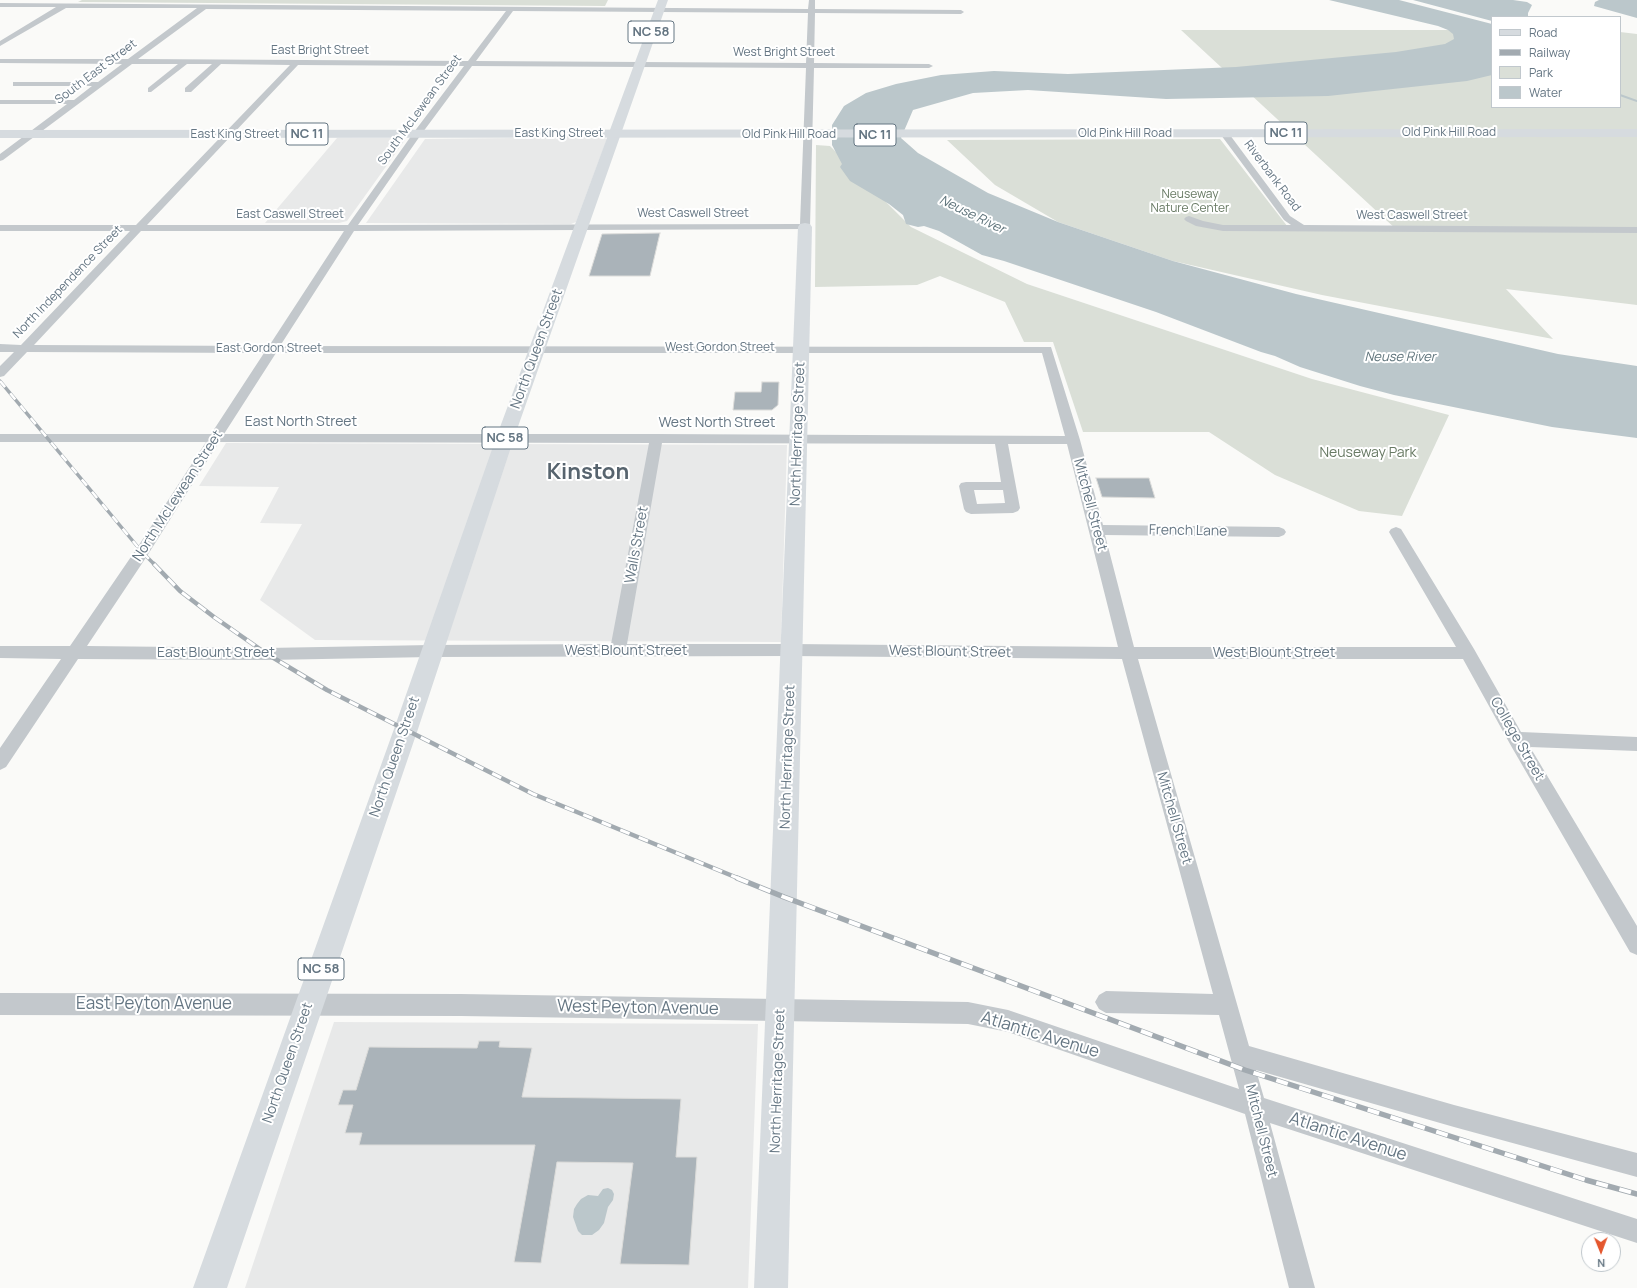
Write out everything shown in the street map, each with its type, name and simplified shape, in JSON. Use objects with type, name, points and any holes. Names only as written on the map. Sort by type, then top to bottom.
[{"type":"main road","name":"NC 58","points":[[580,226],[663,0]]},
{"type":"main road","name":"Old Pink Hill Road","points":[[614,134],[1637,133]]},
{"type":"main road","name":"East King Street","points":[[0,134],[614,134]]},
{"type":"main road","name":"North Queen Street","points":[[210,1288],[580,226]]},
{"type":"main road","name":"North Herritage Street","points":[[771,1288],[797,439],[805,227]]},
{"type":"street","points":[[0,44],[76,0]]},
{"type":"street","points":[[805,227],[812,135],[809,65],[812,0]]},
{"type":"street","points":[[0,5],[961,12]]},
{"type":"street","name":"South East Street","points":[[0,158],[205,6]]},
{"type":"street","name":"South McLewean Street","points":[[351,227],[417,134],[511,9]]},
{"type":"street","name":"East Bright Street","points":[[0,61],[640,64]]},
{"type":"street","points":[[151,90],[185,62]]},
{"type":"street","points":[[188,90],[220,62]]},
{"type":"street","name":"North Independence Street","points":[[0,373],[22,348],[296,63]]},
{"type":"street","name":"West Bright Street","points":[[640,64],[929,66]]},
{"type":"street","points":[[16,84],[99,84]]},
{"type":"street","points":[[0,102],[75,102]]},
{"type":"street","name":"Riverbank Road","points":[[1224,133],[1287,218],[1303,229]]},
{"type":"street","name":"West Caswell Street","points":[[1189,219],[1200,224],[1222,228],[1637,230]]},
{"type":"street","name":"West Caswell Street","points":[[580,226],[805,227]]},
{"type":"street","name":"East Caswell Street","points":[[0,228],[580,226]]},
{"type":"street","name":"North McLewean Street","points":[[0,762],[142,552],[351,227]]},
{"type":"street","name":"East Gordon Street","points":[[0,348],[538,348]]},
{"type":"street","name":"West Gordon Street","points":[[538,348],[1046,349]]},
{"type":"street","name":"Mitchell Street","points":[[1046,349],[1073,440],[1128,653],[1241,1056],[1302,1288]]},
{"type":"street","name":"East North Street","points":[[0,438],[505,438]]},
{"type":"street","name":"West North Street","points":[[505,438],[1073,440]]},
{"type":"street","name":"Walls Street","points":[[618,651],[656,438]]},
{"type":"street","points":[[1000,439],[1009,486]]},
{"type":"street","name":"French Lane","points":[[1097,530],[1278,532]]},
{"type":"street","name":"College Street","points":[[1396,532],[1468,653],[1637,945]]},
{"type":"street","name":"West Blount Street","points":[[432,651],[791,650],[1128,653],[1468,653]]},
{"type":"street","name":"East Blount Street","points":[[0,652],[267,654],[432,651]]},
{"type":"street","points":[[1516,738],[1637,744]]},
{"type":"street","points":[[1106,1002],[1227,1005]]},
{"type":"street","name":"East Peyton Avenue","points":[[0,1004],[309,1004]]},
{"type":"street","name":"West Peyton Avenue","points":[[309,1004],[492,1005],[968,1013]]},
{"type":"street","name":"Atlantic Avenue","points":[[968,1013],[1008,1021],[1254,1106],[1637,1230]]},
{"type":"street","points":[[1241,1056],[1446,1114],[1637,1165]]},
{"type":"shaded area","points":[[600,137],[607,139],[576,222],[571,224],[366,223],[425,139]]},
{"type":"shaded area","points":[[337,138],[405,138],[405,140],[347,221],[339,223],[265,223]]},
{"type":"shaded area","points":[[226,443],[787,445],[781,642],[315,640],[260,600],[302,524],[260,523],[279,487],[199,486]]},
{"type":"shaded area","points":[[334,1022],[758,1024],[748,1288],[245,1288]]},
{"type":"green space","points":[[82,0],[608,0],[605,6],[78,2]]},
{"type":"green space","name":"Neuseway Nature Center","points":[[1181,30],[1491,30],[1491,108],[1621,108],[1621,32],[1637,34],[1637,305],[1506,289],[1553,339],[1322,295],[1173,261],[1058,222],[995,185],[947,140],[1220,139],[1291,231],[1398,231]]},
{"type":"green space","name":"Neuseway Park","points":[[816,145],[830,146],[911,227],[1027,284],[1312,379],[1449,415],[1402,516],[1359,511],[1275,475],[1209,432],[1083,432],[1053,342],[1024,342],[1005,302],[940,276],[917,285],[815,287]]},
{"type":"water","name":"Neuse River","points":[[1329,0],[1399,0],[1491,24],[1491,75],[1467,81],[1328,96],[1166,99],[1028,90],[973,93],[913,110],[901,138],[918,153],[988,193],[1058,222],[1173,261],[1296,294],[1558,354],[1637,366],[1637,438],[1552,427],[1394,395],[1360,386],[1300,367],[1275,356],[1156,312],[982,255],[939,231],[924,226],[918,227],[906,224],[903,215],[889,204],[850,181],[840,167],[842,164],[832,145],[832,125],[844,106],[866,93],[896,84],[941,75],[994,71],[1068,74],[1236,67],[1396,52],[1445,44],[1454,39],[1453,34],[1438,26]]},
{"type":"water","points":[[1413,0],[1513,0],[1527,2],[1532,5],[1528,16],[1491,16],[1491,21]]},
{"type":"water","points":[[1599,0],[1637,0],[1637,18],[1594,6],[1595,2]]},
{"type":"water","points":[[608,1188],[612,1190],[614,1194],[613,1200],[608,1207],[604,1223],[599,1230],[592,1235],[582,1235],[578,1231],[573,1217],[574,1209],[581,1199],[588,1195],[598,1196],[603,1189]]},
{"type":"building","points":[[660,233],[650,276],[589,276],[602,234]]},
{"type":"building","points":[[762,382],[779,382],[778,405],[772,410],[733,410],[735,392],[761,392]]},
{"type":"building","points":[[1096,478],[1149,478],[1155,498],[1102,497]]},
{"type":"building","points":[[479,1041],[500,1041],[499,1047],[532,1048],[522,1097],[681,1099],[676,1157],[697,1157],[689,1265],[620,1264],[633,1163],[557,1162],[541,1263],[514,1262],[535,1145],[359,1145],[362,1133],[345,1133],[353,1105],[338,1105],[343,1090],[356,1090],[369,1047],[477,1048]]},
{"type":"waterway","points":[[1621,95],[1637,101]]},
{"type":"railway","points":[[0,381],[142,552],[154,564]]},
{"type":"railway","points":[[154,564],[180,591],[214,617],[267,654],[327,690],[533,794],[740,879]]},
{"type":"railway","points":[[737,878],[1245,1070],[1586,1180],[1637,1194]]},
{"type":"district","name":"Kinston","points":[[588,473]]}]
